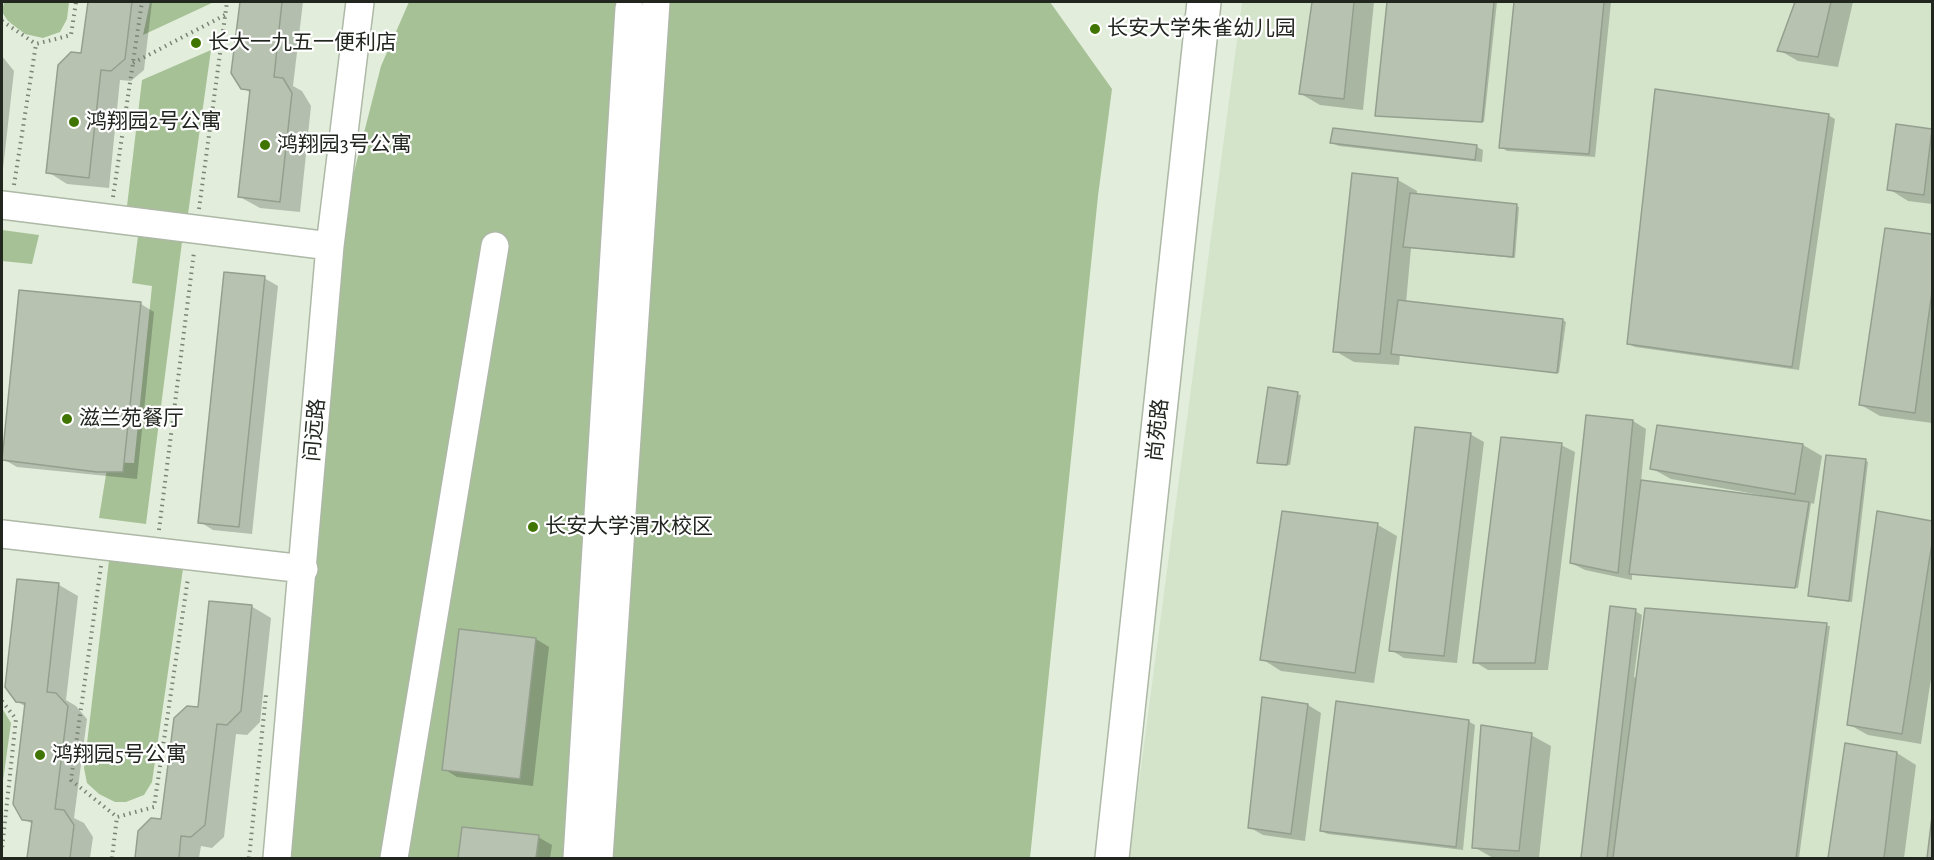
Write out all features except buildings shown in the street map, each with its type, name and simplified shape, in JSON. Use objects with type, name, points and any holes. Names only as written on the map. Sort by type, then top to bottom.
[{"type":"main road","name":"尚苑路","points":[[1093,858],[1183,2]]},
{"type":"main road","name":"尚苑路","points":[[1112,858],[1204,2]]},
{"type":"street","name":"问远路","points":[[277,858],[304,569],[330,246],[360,2]]},
{"type":"street","points":[[599,858],[656,2]]},
{"type":"street","points":[[577,858],[629,8]]},
{"type":"street","points":[[6,206],[330,246]]},
{"type":"street","points":[[394,858],[495,246]]},
{"type":"street","points":[[2,534],[304,569]]},
{"type":"path","points":[[2,21],[36,44],[71,35],[76,2]]},
{"type":"path","points":[[110,219],[142,2]]},
{"type":"path","points":[[156,552],[227,2]]},
{"type":"path","points":[[133,64],[225,14]]},
{"type":"path","points":[[6,206],[36,44]]},
{"type":"path","points":[[103,546],[71,780],[117,817]]},
{"type":"path","points":[[117,817],[154,807],[192,556]]},
{"type":"path","points":[[2,701],[16,719],[2,849]]},
{"type":"path","points":[[112,858],[117,817]]},
{"type":"shaded area","points":[[1242,2],[1932,2],[1932,858],[1129,858]]},
{"type":"green space","points":[[4,2],[69,2],[67,19],[60,32],[43,38],[25,34],[8,21],[2,12]]},
{"type":"green space","points":[[150,2],[214,2],[143,35]]},
{"type":"green space","name":"长安大学渭水校区","points":[[409,2],[1050,2],[1112,89],[1098,196],[1030,858],[288,858],[341,223],[381,66]]},
{"type":"green space","points":[[211,50],[188,214],[127,206],[142,80]]},
{"type":"green space","points":[[2,230],[39,235],[32,264],[2,261]]},
{"type":"green space","points":[[138,236],[182,242],[146,524],[99,518],[108,462],[134,463],[152,286],[132,283]]},
{"type":"green space","points":[[110,552],[184,562],[152,782],[144,795],[126,802],[115,802],[99,794],[87,783],[84,768]]},
{"type":"green space","points":[[2,708],[11,723],[2,788]]},
{"type":"place","name":"长安大学朱雀幼儿园","points":[[1095,29]]},
{"type":"place","name":"长大一九五一便利店","points":[[196,43]]},
{"type":"place","name":"鸿翔园2号公寓","points":[[74,122]]},
{"type":"place","name":"鸿翔园3号公寓","points":[[265,145]]},
{"type":"place","name":"滋兰苑餐厅","points":[[67,419]]},
{"type":"place","name":"长安大学渭水校区","points":[[533,527]]},
{"type":"place","name":"鸿翔园5号公寓","points":[[40,755]]}]
